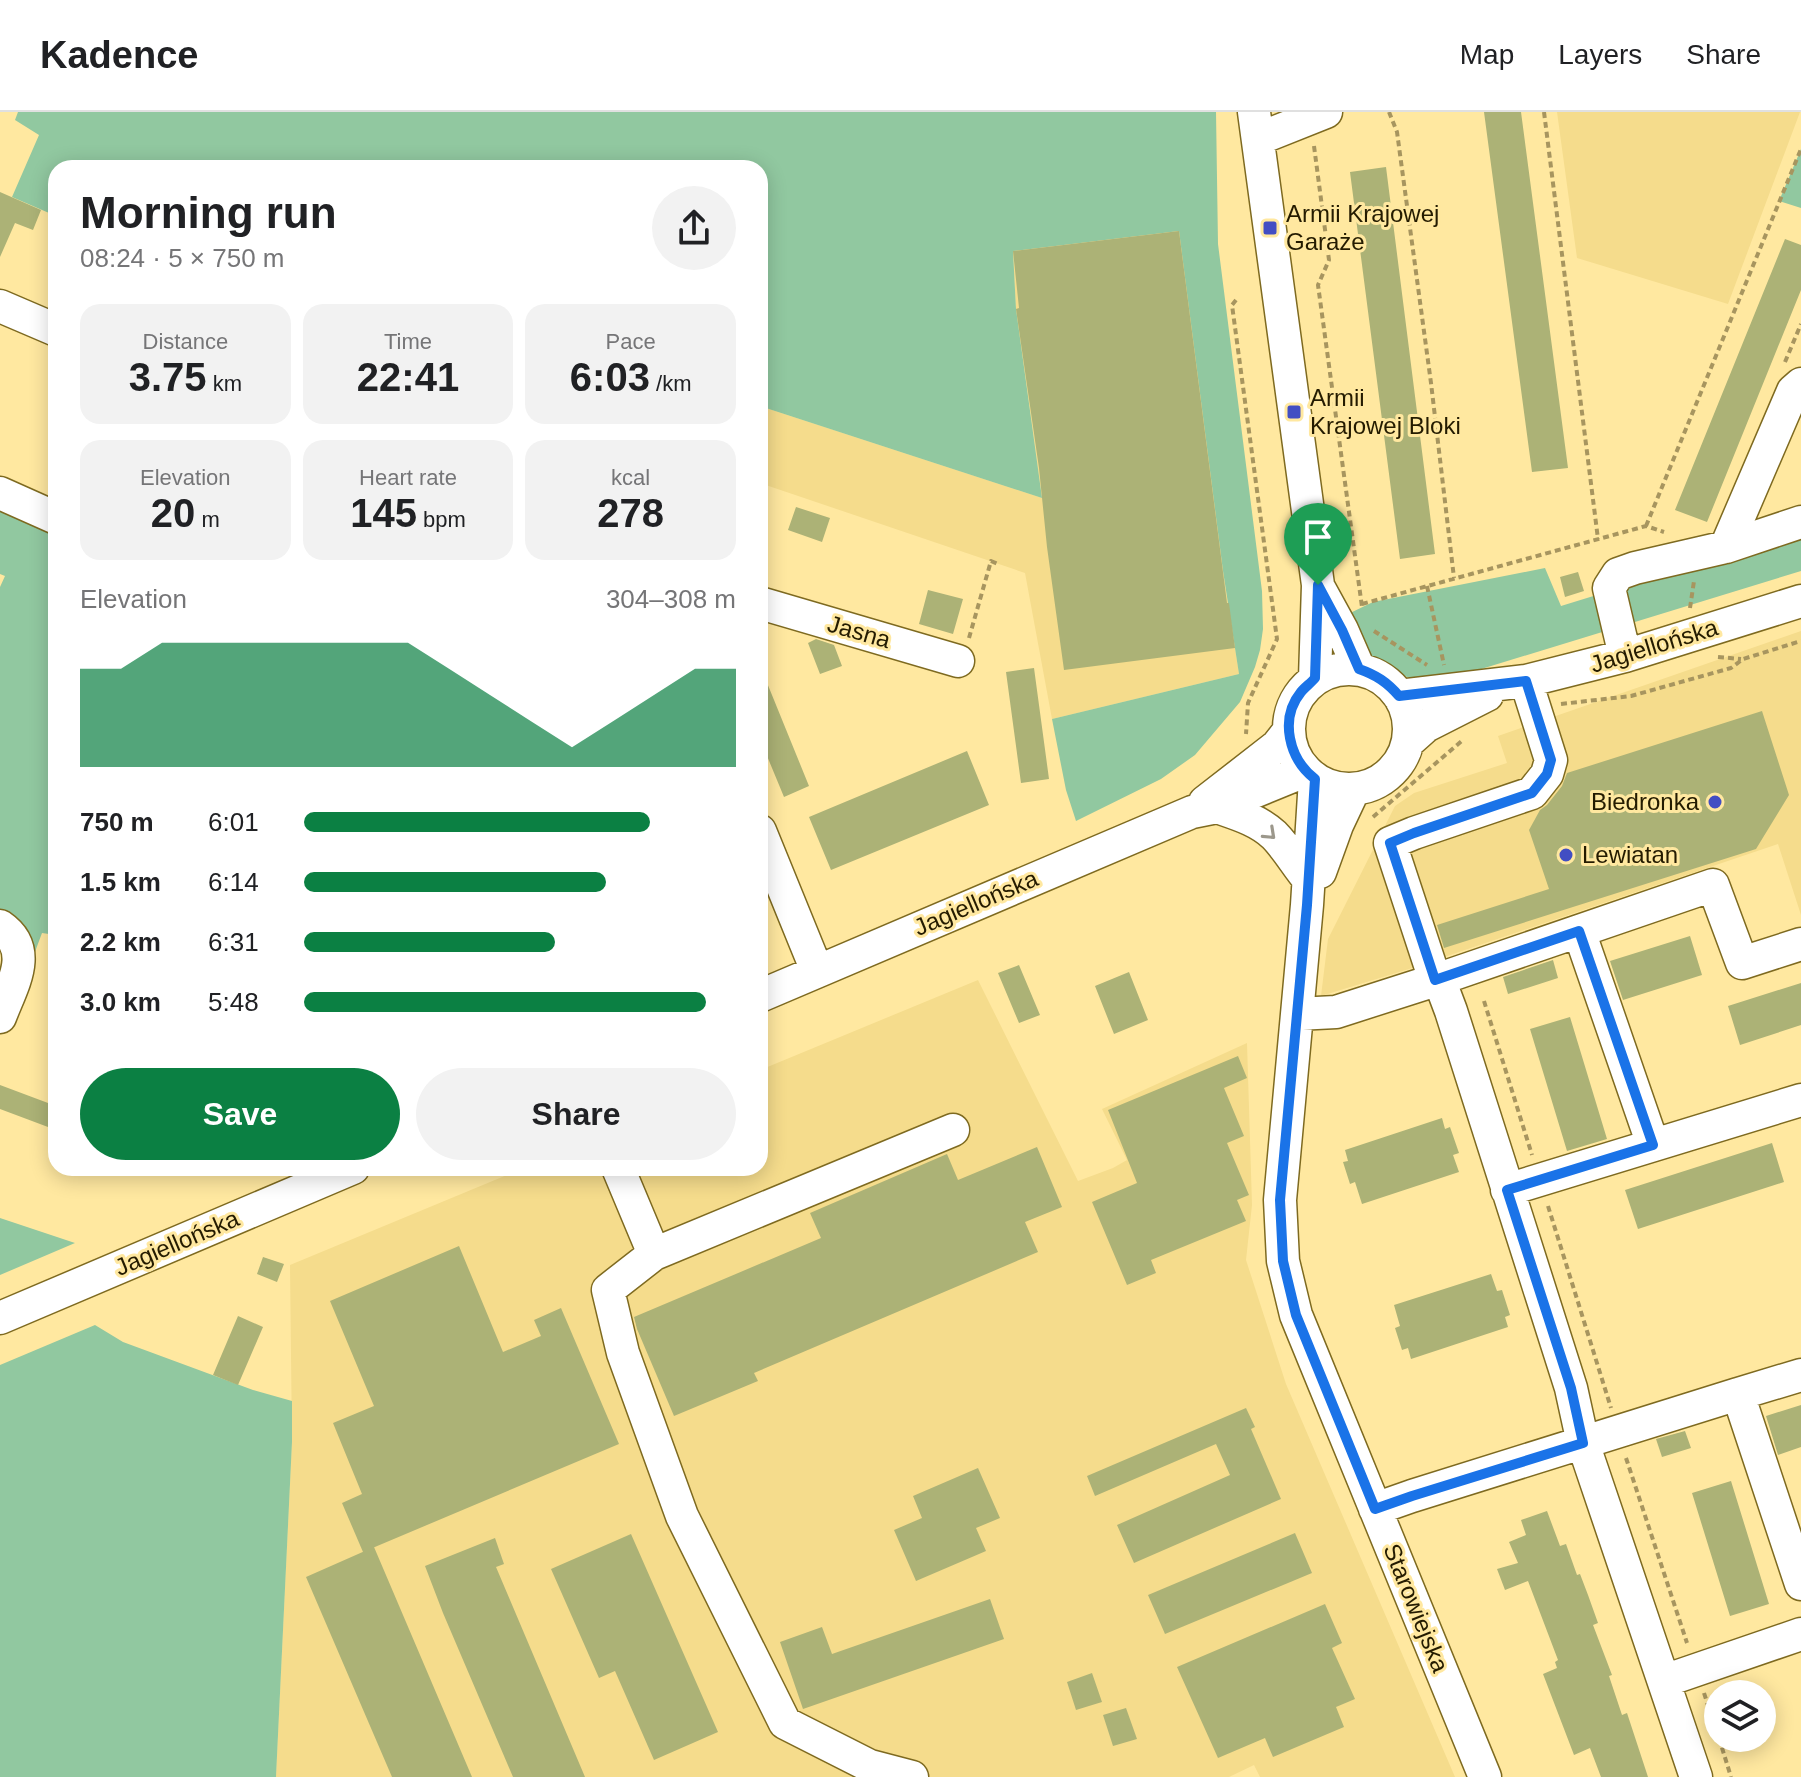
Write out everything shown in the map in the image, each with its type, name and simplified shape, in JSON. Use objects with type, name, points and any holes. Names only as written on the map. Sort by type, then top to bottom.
[{"type":"street","points":[[1315,678],[1318,585],[1256,126],[1323,114]]},
{"type":"street","points":[[0,306],[48,327]]},
{"type":"street","points":[[1726,547],[1793,391],[1801,384]]},
{"type":"street","points":[[0,493],[48,514]]},
{"type":"street","points":[[1625,656],[1609,588],[1618,574],[1726,547],[1801,522]]},
{"type":"street","points":[[1318,585],[1359,669]]},
{"type":"street","name":"Jagiellońska","points":[[1399,696],[1516,683],[1625,656],[1801,601]]},
{"type":"street","name":"Jasna","points":[[768,605],[962,653]]},
{"type":"street","points":[[1344,668],[1359,669],[1375,674],[1399,696],[1406,710],[1408,742],[1401,760],[1388,775],[1372,785],[1340,789],[1310,775],[1292,750],[1288,732],[1291,711],[1300,693],[1315,678],[1344,668]]},
{"type":"street","points":[[1516,683],[1551,760],[1547,774],[1532,793],[1390,843],[1451,1011],[1571,1388],[1583,1443],[1696,1777]]},
{"type":"street","name":"Jagiellońska","points":[[1408,742],[1426,726],[1516,683]]},
{"type":"street","name":"Jagiellońska","points":[[1204,810],[1277,746],[1288,732]]},
{"type":"street","name":"Jagiellońska","points":[[768,992],[1204,810],[1310,775]]},
{"type":"street","name":"Starowiejska","points":[[1310,775],[1308,893],[1280,1200],[1283,1261],[1296,1315],[1485,1777]]},
{"type":"street","points":[[1308,893],[1354,789]]},
{"type":"street","points":[[1204,810],[1245,816],[1265,828],[1276,837],[1308,893]]},
{"type":"street","points":[[768,851],[817,971]]},
{"type":"street","points":[[1297,1014],[1336,1012],[1713,885],[1742,963],[1801,944]]},
{"type":"street","points":[[0,926],[19,946],[19,966],[0,1017]]},
{"type":"street","points":[[1579,931],[1653,1145]]},
{"type":"street","points":[[1507,1190],[1801,1100]]},
{"type":"street","points":[[912,1777],[870,1766],[785,1723],[682,1516],[623,1353],[608,1290],[654,1254],[953,1130]]},
{"type":"street","name":"Jagiellońska","points":[[0,1318],[334,1176]]},
{"type":"street","points":[[621,1176],[654,1254]]},
{"type":"street","points":[[1375,1509],[1801,1375]]},
{"type":"street","points":[[1738,1394],[1801,1584]]},
{"type":"street","points":[[1664,1681],[1801,1634]]},
{"type":"path","points":[[1389,112],[1397,132],[1454,578]]},
{"type":"path","points":[[1544,112],[1598,539]]},
{"type":"path","points":[[1323,114],[1329,260],[1318,285],[1364,615]]},
{"type":"path","points":[[1362,604],[1646,526],[1801,149]]},
{"type":"path","points":[[1236,300],[1232,305],[1277,639],[1248,703],[1247,738]]},
{"type":"path","points":[[962,653],[991,561],[998,564]]},
{"type":"path","points":[[1427,586],[1444,665]]},
{"type":"path","points":[[1366,627],[1429,667]]},
{"type":"path","points":[[1563,703],[1631,696],[1731,668],[1743,659],[1801,641]]},
{"type":"path","points":[[1372,818],[1458,744]]},
{"type":"path","points":[[1484,1001],[1618,1432],[1704,1694]]},
{"type":"path","points":[[1723,1752],[1731,1777]]},
{"type":"shaded area","points":[[1557,112],[1800,112],[1728,304],[1577,258]]},
{"type":"shaded area","points":[[1179,231],[1239,674],[1052,719],[1025,573],[768,486],[768,409],[1042,498],[1016,309],[1013,251]]},
{"type":"shaded area","points":[[1801,631],[1801,915],[1778,844],[1321,996],[1328,939],[1395,806],[1414,793],[1507,763],[1498,736]]},
{"type":"shaded area","points":[[978,980],[1078,1181],[1127,1160],[1102,1109],[1247,1043],[1252,1205],[1246,1260],[1286,1384],[1455,1777],[1260,1777],[1254,1765],[1229,1777],[276,1777],[292,1442],[290,1265],[505,1176],[768,1176],[768,1067]]},
{"type":"green space","points":[[18,112],[1216,112],[1218,244],[1262,591],[1260,650],[1240,702],[1195,755],[1161,779],[1076,821],[1066,790],[1052,719],[1239,674],[1179,231],[1013,251],[1016,309],[1042,498],[768,409],[768,160],[48,160],[48,213],[12,197],[39,135],[15,120]]},
{"type":"green space","points":[[1801,149],[1801,208],[1779,201]]},
{"type":"green space","points":[[0,504],[48,523],[48,934],[42,933],[26,976],[0,919],[0,587],[5,576],[0,574]]},
{"type":"green space","points":[[1801,532],[1801,571],[1452,678],[1426,683],[1401,675],[1367,654],[1346,615],[1373,602],[1545,568],[1561,606]]},
{"type":"green space","points":[[0,1218],[75,1243],[0,1275]]},
{"type":"green space","points":[[95,1325],[123,1342],[253,1390],[292,1401],[276,1777],[0,1777],[0,1365]]},
{"type":"building","points":[[1484,112],[1521,112],[1568,468],[1532,472]]},
{"type":"building","points":[[1386,167],[1435,554],[1400,559],[1350,172]]},
{"type":"building","points":[[0,192],[41,210],[33,230],[15,223],[0,257]]},
{"type":"building","points":[[1179,231],[1235,648],[1064,670],[1016,309],[1019,308],[1013,251]]},
{"type":"building","points":[[1785,239],[1801,245],[1801,290],[1707,522],[1675,510]]},
{"type":"building","points":[[796,507],[830,518],[822,542],[788,530]]},
{"type":"building","points":[[1578,572],[1584,591],[1565,597],[1560,577]]},
{"type":"building","points":[[928,590],[963,599],[953,634],[919,624]]},
{"type":"building","points":[[816,639],[834,645],[842,666],[820,674],[808,643]]},
{"type":"building","points":[[1034,668],[1049,779],[1021,783],[1006,672]]},
{"type":"building","points":[[768,685],[809,786],[784,797],[768,758]]},
{"type":"building","points":[[1762,711],[1789,795],[1756,849],[1444,948],[1437,925],[1549,889],[1529,830],[1540,810],[1562,786],[1567,773]]},
{"type":"building","points":[[967,751],[989,805],[831,870],[809,817]]},
{"type":"building","points":[[1690,936],[1702,975],[1623,1000],[1610,961]]},
{"type":"building","points":[[1553,960],[1558,978],[1508,994],[1503,977]]},
{"type":"building","points":[[1019,965],[1040,1015],[1019,1023],[998,973]]},
{"type":"building","points":[[1129,972],[1148,1020],[1114,1034],[1095,986]]},
{"type":"building","points":[[1801,983],[1801,1025],[1740,1045],[1728,1006]]},
{"type":"building","points":[[1570,1017],[1607,1139],[1567,1151],[1530,1029]]},
{"type":"building","points":[[1238,1056],[1247,1078],[1224,1088],[1244,1136],[1227,1143],[1249,1195],[1237,1200],[1246,1221],[1151,1260],[1156,1273],[1127,1285],[1092,1202],[1137,1183],[1108,1110]]},
{"type":"building","points":[[0,1085],[48,1103],[48,1127],[0,1109]]},
{"type":"building","points":[[1442,1118],[1445,1129],[1450,1127],[1459,1153],[1453,1155],[1459,1172],[1362,1204],[1355,1182],[1350,1184],[1343,1162],[1348,1161],[1345,1150]]},
{"type":"building","points":[[1772,1143],[1784,1182],[1638,1229],[1625,1190]]},
{"type":"building","points":[[1037,1147],[1062,1207],[1025,1222],[1038,1252],[754,1373],[758,1381],[674,1416],[634,1317],[821,1238],[810,1213],[947,1154],[958,1180]]},
{"type":"building","points":[[459,1246],[503,1352],[541,1336],[534,1320],[561,1308],[619,1444],[363,1552],[342,1503],[362,1494],[333,1423],[374,1406],[330,1301]]},
{"type":"building","points":[[263,1257],[284,1264],[277,1282],[257,1274]]},
{"type":"building","points":[[1491,1274],[1497,1291],[1502,1290],[1510,1315],[1505,1317],[1508,1327],[1411,1359],[1408,1348],[1402,1350],[1395,1328],[1400,1326],[1394,1305]]},
{"type":"building","points":[[238,1316],[263,1327],[238,1385],[213,1375]]},
{"type":"building","points":[[1801,1405],[1801,1447],[1778,1455],[1766,1416]]},
{"type":"building","points":[[1246,1408],[1255,1427],[1251,1429],[1281,1499],[1134,1563],[1117,1525],[1230,1475],[1216,1444],[1095,1496],[1087,1476]]},
{"type":"building","points":[[1685,1431],[1691,1448],[1662,1457],[1656,1439]]},
{"type":"building","points":[[978,1468],[1000,1518],[976,1528],[986,1551],[916,1581],[894,1530],[922,1518],[913,1496]]},
{"type":"building","points":[[1731,1481],[1769,1604],[1730,1616],[1692,1493]]},
{"type":"building","points":[[1547,1511],[1560,1546],[1566,1544],[1588,1595],[1598,1623],[1593,1625],[1612,1675],[1609,1676],[1622,1715],[1627,1713],[1648,1777],[1601,1777],[1590,1748],[1574,1755],[1543,1674],[1557,1668],[1555,1662],[1558,1660],[1528,1581],[1505,1590],[1497,1569],[1518,1563],[1509,1542],[1526,1535],[1521,1520]]},
{"type":"building","points":[[1295,1533],[1312,1573],[1165,1634],[1148,1595]]},
{"type":"building","points":[[631,1534],[718,1732],[654,1760],[615,1671],[599,1678],[551,1569]]},
{"type":"building","points":[[495,1538],[504,1564],[496,1567],[585,1777],[513,1777],[425,1566]]},
{"type":"building","points":[[374,1547],[472,1777],[392,1777],[306,1577]]},
{"type":"building","points":[[990,1599],[1004,1639],[803,1709],[780,1642],[822,1627],[832,1654]]},
{"type":"building","points":[[1325,1604],[1342,1643],[1332,1648],[1355,1699],[1336,1707],[1344,1727],[1273,1757],[1265,1738],[1218,1758],[1177,1667]]},
{"type":"building","points":[[1092,1673],[1102,1702],[1076,1710],[1067,1682]]},
{"type":"building","points":[[1126,1708],[1137,1739],[1113,1746],[1103,1715]]},
{"type":"place","name":"Armii Krajowej Garaże","points":[[1270,228]]},
{"type":"place","name":"Armii Krajowej Bloki","points":[[1294,412]]},
{"type":"place","name":"Biedronka","points":[[1715,802]]},
{"type":"place","name":"Lewiatan","points":[[1566,855]]},
{"type":"route","points":[[1318,585],[1359,669],[1375,674],[1399,696],[1526,681],[1551,760],[1547,774],[1532,793],[1390,843],[1435,980],[1579,931],[1653,1145],[1507,1190],[1571,1388],[1583,1443],[1375,1509],[1296,1315],[1283,1261],[1281,1237],[1280,1200],[1307,905],[1315,779],[1305,771],[1292,750],[1288,732],[1291,711],[1300,693],[1315,678],[1318,585]]}]
